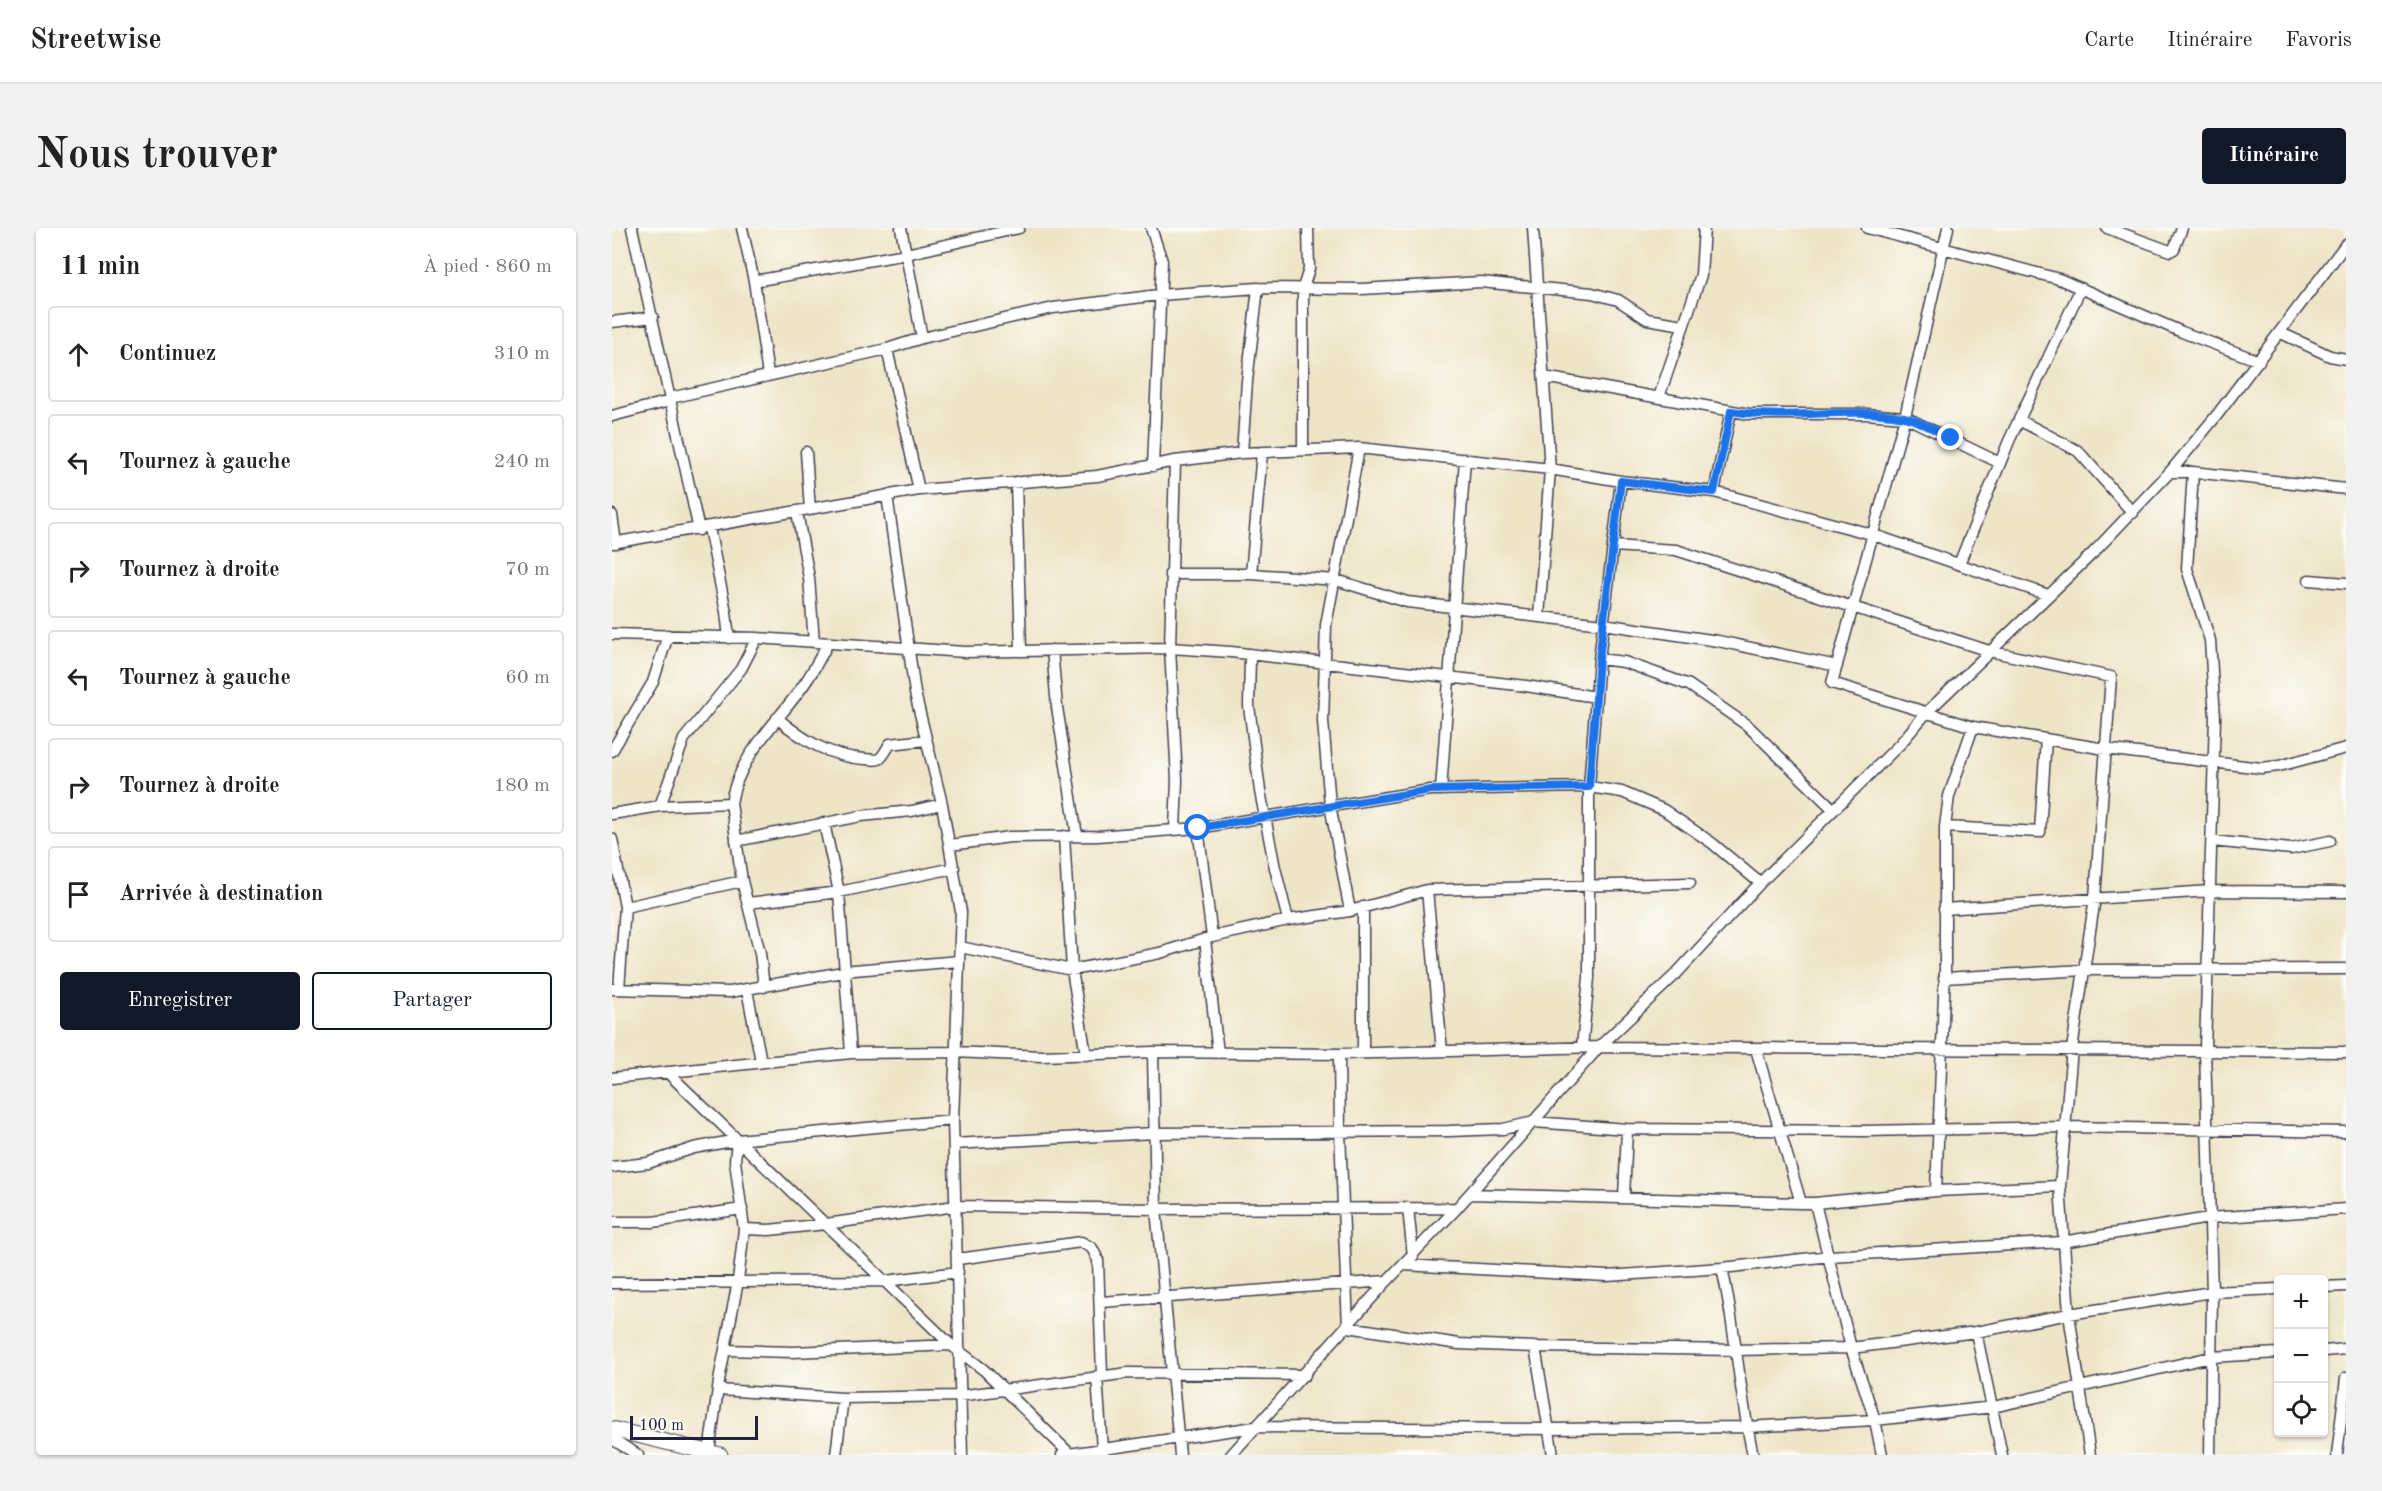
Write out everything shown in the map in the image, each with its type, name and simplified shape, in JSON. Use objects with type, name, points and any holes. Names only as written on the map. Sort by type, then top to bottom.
[{"type":"main road","points":[[612,1429],[714,1453]]},
{"type":"street","points":[[632,228],[670,399],[726,612],[729,638]]},
{"type":"street","points":[[742,228],[754,281],[768,375]]},
{"type":"street","points":[[901,228],[922,338]]},
{"type":"street","points":[[754,281],[906,254],[1019,228]]},
{"type":"street","points":[[1151,228],[1162,261],[1153,466]]},
{"type":"street","points":[[1303,449],[1303,288],[1309,269],[1308,228]]},
{"type":"street","points":[[1533,228],[1550,469],[1539,617]]},
{"type":"street","points":[[1659,397],[1701,275],[1704,228]]},
{"type":"street","points":[[1867,228],[2059,279],[2182,332],[2259,361]]},
{"type":"street","points":[[1948,228],[1905,417],[1832,681],[1834,685],[1973,727],[2105,749],[2214,763],[2270,768],[2346,748]]},
{"type":"street","points":[[2108,228],[2170,251],[2174,249],[2182,228]]},
{"type":"street","points":[[1231,1455],[1387,1281],[1470,1194],[1599,1047],[1676,974],[1760,883],[1900,744],[1927,712],[2133,513],[2170,472],[2259,361],[2346,244]]},
{"type":"street","points":[[612,416],[768,375],[887,349],[922,338],[1053,308],[1159,295],[1258,288],[1362,289],[1481,282],[1613,298],[1647,319],[1683,326]]},
{"type":"street","points":[[1242,453],[1247,381],[1258,288]]},
{"type":"street","points":[[1959,564],[2019,420],[2081,288]]},
{"type":"street","points":[[612,322],[653,317]]},
{"type":"street","points":[[2281,333],[2330,356],[2346,359]]},
{"type":"street","points":[[887,349],[919,490]]},
{"type":"street","points":[[1544,377],[1756,415],[1866,414],[1905,417],[2000,463]]},
{"type":"street","points":[[1714,492],[1731,411]]},
{"type":"street","points":[[2019,420],[2078,451],[2133,513]]},
{"type":"street","points":[[1350,911],[1330,805],[1323,721],[1324,663],[1327,620],[1359,448]]},
{"type":"street","points":[[612,515],[614,543],[919,490],[1097,476],[1175,461],[1242,453],[1359,448],[1550,469],[1621,481],[1714,492],[1871,534],[2048,595]]},
{"type":"street","points":[[806,452],[810,510]]},
{"type":"street","points":[[1251,574],[1262,452]]},
{"type":"street","points":[[1441,790],[1451,679],[1465,459]]},
{"type":"street","points":[[1175,461],[1170,574],[1170,648],[1177,780],[1175,830]]},
{"type":"street","points":[[2170,472],[2193,472],[2346,489]]},
{"type":"street","points":[[2193,472],[2187,570],[2211,640],[2214,763],[2205,1050],[2212,1292],[2210,1455]]},
{"type":"street","points":[[1582,1047],[1589,978],[1589,787],[1599,659],[1621,481]]},
{"type":"street","points":[[1016,482],[1021,650]]},
{"type":"street","points":[[887,495],[908,649],[926,740],[942,804],[961,912],[953,1120],[962,1455]]},
{"type":"street","points":[[797,512],[809,578],[814,642]]},
{"type":"street","points":[[1613,546],[1676,550],[1989,651],[2110,676],[2095,898],[2072,1049],[2060,1186],[2062,1242],[2069,1314],[2090,1455]]},
{"type":"street","points":[[1170,574],[1251,574],[1336,579],[1407,602],[1603,624],[1718,641],[1837,666]]},
{"type":"street","points":[[2310,580],[2346,583]]},
{"type":"street","points":[[612,634],[757,638],[965,652],[1170,648],[1250,654],[1596,697]]},
{"type":"street","points":[[612,752],[616,733],[653,682],[668,635]]},
{"type":"street","points":[[660,806],[684,739],[741,669],[757,638]]},
{"type":"street","points":[[764,987],[760,953],[742,881],[731,803],[733,792],[759,742],[806,683],[828,643]]},
{"type":"street","points":[[1052,650],[1057,707],[1077,836]]},
{"type":"street","points":[[1250,654],[1249,706],[1265,816],[1288,920]]},
{"type":"street","points":[[1599,659],[1624,662],[1689,685],[1748,726],[1833,810]]},
{"type":"street","points":[[777,718],[801,738],[823,749],[857,759],[879,759],[893,743],[926,740]]},
{"type":"street","points":[[1936,1191],[1944,978],[1945,827],[1949,796],[1973,727]]},
{"type":"street","points":[[1945,827],[2040,832],[2046,739]]},
{"type":"street","points":[[950,845],[1010,837],[1077,836],[1198,828],[1330,805],[1441,790],[1589,787],[1622,792],[1664,810],[1712,843],[1760,883]]},
{"type":"street","points":[[612,814],[660,806],[731,803]]},
{"type":"street","points":[[736,841],[824,823],[942,804]]},
{"type":"street","points":[[824,823],[839,891],[843,972],[851,1053]]},
{"type":"street","points":[[1198,828],[1218,1053]]},
{"type":"street","points":[[1064,836],[1072,970],[1086,1055]]},
{"type":"street","points":[[2212,841],[2290,849],[2330,842]]},
{"type":"street","points":[[612,843],[624,913],[616,989],[673,992],[747,990],[843,972],[959,961]]},
{"type":"street","points":[[748,903],[839,891],[954,868]]},
{"type":"street","points":[[612,920],[624,913],[742,881]]},
{"type":"street","points":[[960,947],[1072,970],[1160,953],[1208,938],[1288,920],[1350,911],[1427,890],[1589,887],[1653,882],[1690,883]]},
{"type":"street","points":[[1427,890],[1442,1051]]},
{"type":"street","points":[[1944,909],[2210,891],[2346,892]]},
{"type":"street","points":[[1363,1053],[1364,907]]},
{"type":"street","points":[[1944,978],[2084,970],[2346,969]]},
{"type":"street","points":[[747,990],[761,1061]]},
{"type":"street","points":[[612,1078],[851,1053],[954,1052],[1086,1055],[1363,1053],[1582,1047],[2346,1052]]},
{"type":"street","points":[[1756,1049],[1801,1203]]},
{"type":"street","points":[[1153,1053],[1156,1209],[1176,1439],[1180,1455]]},
{"type":"street","points":[[1339,1053],[1342,1208],[1348,1284],[1348,1327]]},
{"type":"street","points":[[667,1072],[951,1344],[1005,1390],[1068,1455],[1256,1427],[1550,1429],[1747,1427],[1875,1420],[1993,1407],[2211,1357],[2274,1353]]},
{"type":"street","points":[[612,1167],[648,1163],[694,1148],[736,1140],[953,1120]]},
{"type":"street","points":[[954,1144],[1154,1133],[1503,1129],[1534,1122],[1627,1129],[2066,1128],[2346,1132]]},
{"type":"street","points":[[1624,1198],[1627,1129]]},
{"type":"street","points":[[714,1453],[719,1390],[738,1281],[744,1229],[735,1161],[736,1140]]},
{"type":"street","points":[[1470,1194],[1815,1203],[1936,1191],[2060,1186]]},
{"type":"street","points":[[1815,1203],[1851,1348],[1875,1420],[1882,1455]]},
{"type":"street","points":[[744,1229],[769,1230],[826,1224],[956,1206],[1156,1209],[1457,1208]]},
{"type":"street","points":[[1408,1208],[1413,1256]]},
{"type":"street","points":[[612,1222],[653,1222],[742,1209]]},
{"type":"street","points":[[1404,1265],[1607,1276],[1722,1268],[1830,1256],[2062,1242],[2209,1218],[2346,1209]]},
{"type":"street","points":[[958,1259],[1081,1242],[1092,1248],[1098,1260],[1101,1302],[1102,1449]]},
{"type":"street","points":[[1722,1268],[1733,1318],[1735,1350],[1753,1455]]},
{"type":"street","points":[[612,1283],[886,1281],[958,1272]]},
{"type":"street","points":[[1101,1302],[1387,1281]]},
{"type":"street","points":[[2328,1287],[2346,1286]]},
{"type":"street","points":[[1348,1327],[1459,1344],[1735,1350],[1851,1348],[1976,1332],[2069,1314],[2212,1292],[2274,1289]]},
{"type":"street","points":[[1976,1332],[2001,1455]]},
{"type":"street","points":[[725,1350],[793,1352],[951,1344]]},
{"type":"street","points":[[1535,1347],[1553,1455]]},
{"type":"street","points":[[2328,1351],[2346,1349]]},
{"type":"street","points":[[719,1390],[843,1398],[959,1396],[1100,1375],[1172,1373],[1305,1375]]},
{"type":"street","points":[[2337,1455],[2346,1378]]},
{"type":"street","points":[[836,1455],[843,1398]]},
{"type":"street","points":[[612,1439],[632,1454]]},
{"type":"route","points":[[1198,828],[1431,790],[1589,787],[1599,659],[1621,481],[1714,492],[1731,411],[1756,415],[1866,414],[1905,417],[1951,438]]}]
